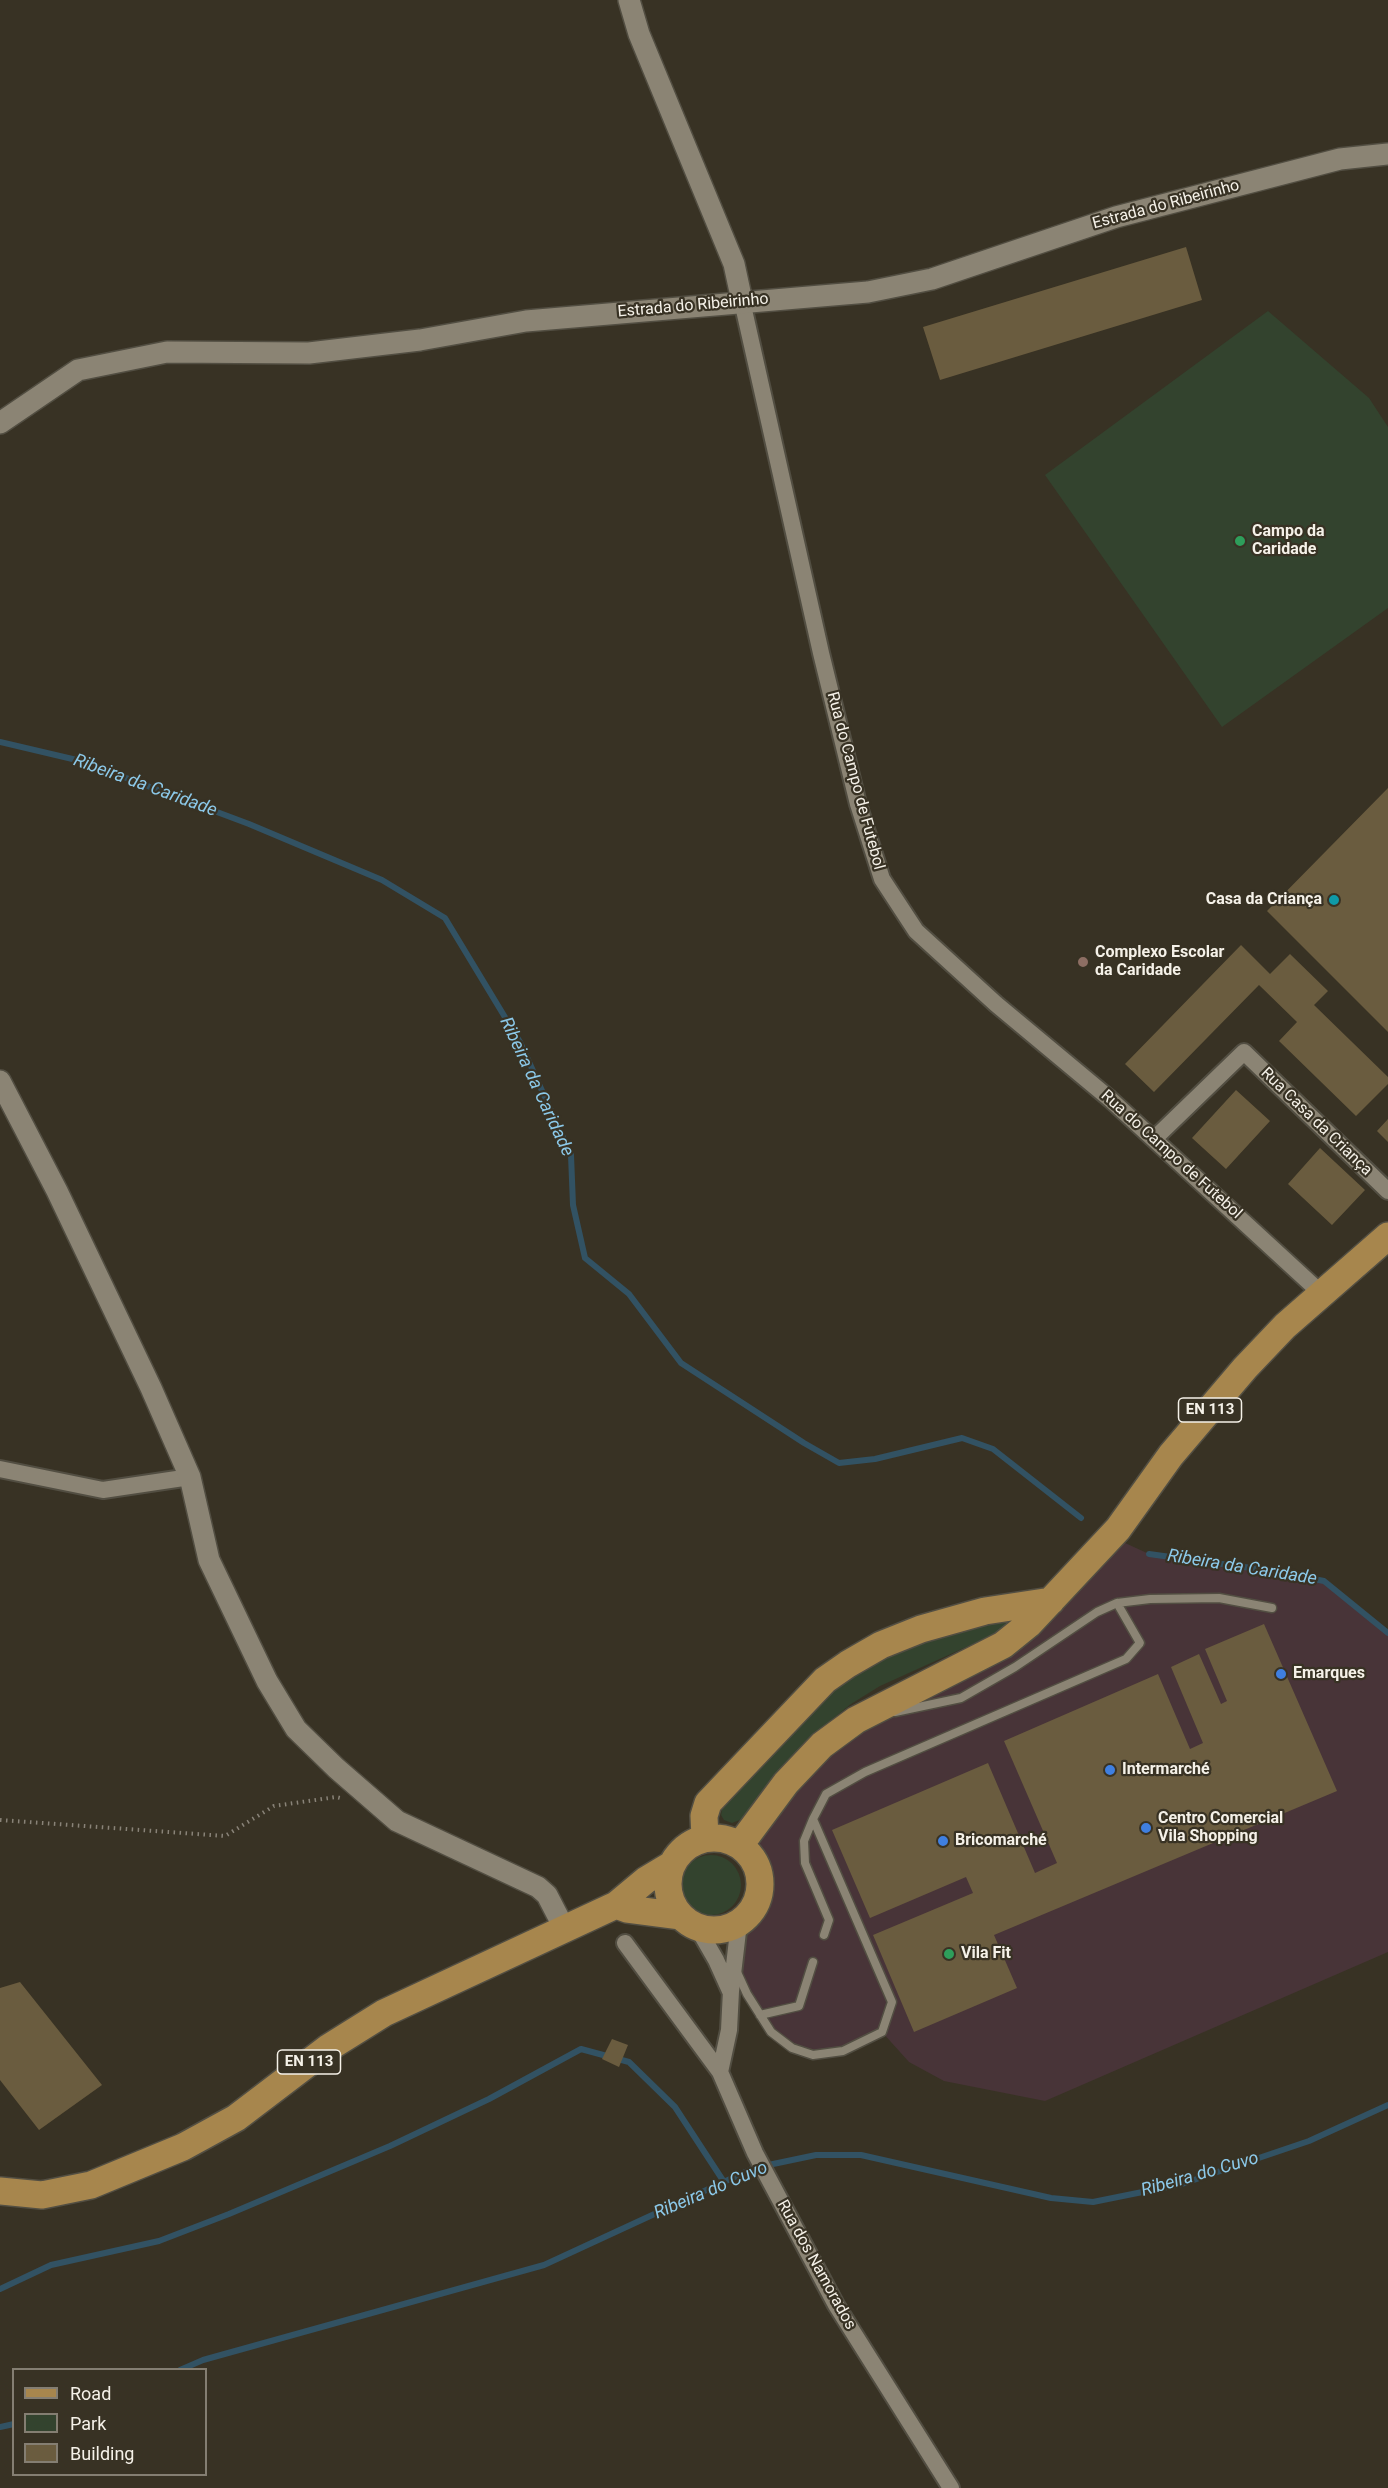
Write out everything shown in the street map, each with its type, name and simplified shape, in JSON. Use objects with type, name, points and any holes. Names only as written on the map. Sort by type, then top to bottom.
[{"type":"main road","name":"EN 113","points":[[740,1845],[786,1783],[822,1745],[856,1720],[1004,1645],[1029,1624],[1118,1529],[1171,1455],[1245,1368],[1285,1326],[1388,1236]]},
{"type":"main road","points":[[616,1905],[719,1929],[739,1923],[758,1899],[760,1884],[758,1869],[751,1855],[740,1845],[725,1838],[705,1838],[704,1816],[708,1803],[825,1680],[881,1645],[921,1629],[985,1611],[1051,1601]]},
{"type":"main road","name":"EN 113","points":[[0,2191],[42,2195],[92,2185],[183,2147],[236,2118],[328,2048],[384,2013],[616,1905],[671,1864],[680,1851],[705,1838]]},
{"type":"main road","points":[[671,1864],[668,1892],[672,1905],[689,1922]]},
{"type":"street","points":[[629,0],[639,34],[734,264],[742,301]]},
{"type":"street","name":"Estrada do Ribeirinho","points":[[0,423],[78,370],[167,352],[309,353],[420,340],[526,321],[868,292],[932,279],[1116,217],[1340,159],[1388,154]]},
{"type":"street","name":"Rua do Campo de Futebol","points":[[742,301],[821,653],[858,804],[882,879],[916,931],[996,1004],[1110,1099],[1322,1294]]},
{"type":"street","name":"Rua Casa da Criança","points":[[1154,1139],[1244,1052],[1388,1191]]},
{"type":"street","points":[[0,1081],[57,1191],[151,1388],[190,1477],[209,1560],[267,1681],[296,1729],[336,1768],[397,1821],[538,1887],[547,1895],[564,1928]]},
{"type":"street","points":[[0,1469],[103,1490],[190,1477]]},
{"type":"street","points":[[689,1922],[712,1951],[731,1991]]},
{"type":"street","points":[[720,2072],[729,2030],[739,1923]]},
{"type":"street","name":"Rua dos Namorados","points":[[625,1943],[720,2072],[755,2153],[836,2306],[951,2488]]},
{"type":"lane","points":[[856,1720],[961,1698],[1015,1667],[1097,1612],[1118,1603],[1150,1599],[1218,1598],[1272,1608]]},
{"type":"lane","points":[[824,1935],[830,1920],[805,1863],[804,1841],[826,1794],[865,1772],[1126,1659],[1140,1643],[1118,1603]]},
{"type":"lane","points":[[734,1967],[771,2032],[792,2048],[813,2055],[843,2051],[882,2032],[892,2002],[813,1819]]},
{"type":"lane","points":[[760,2015],[799,2006],[813,1962]]},
{"type":"path","points":[[0,1820],[225,1836],[274,1806],[336,1797],[346,1801]]},
{"type":"shaded area","points":[[1110,1536],[1149,1554],[1324,1581],[1388,1633],[1388,1952],[1045,2101],[944,2081],[909,2062],[882,2032],[843,2051],[813,2055],[771,2032],[734,1967],[739,1923],[758,1899],[760,1884],[758,1869],[751,1855],[740,1845],[805,1761],[973,1662]]},
{"type":"green space","name":"Campo da Caridade","points":[[1268,311],[1369,398],[1388,427],[1388,608],[1222,727],[1045,475]]},
{"type":"green space","points":[[1008,1619],[1008,1624],[995,1634],[880,1686],[851,1704],[807,1740],[773,1778],[745,1818],[732,1823],[724,1820],[721,1815],[723,1804],[837,1684],[893,1653],[978,1623]]},
{"type":"green space","points":[[705,1855],[717,1855],[733,1863],[739,1873],[741,1885],[739,1897],[733,1907],[717,1915],[705,1915],[689,1907],[681,1891],[681,1879],[689,1863]]},
{"type":"building","points":[[1186,247],[1202,300],[940,380],[923,327]]},
{"type":"building","name":"Casa da Criança","points":[[1388,788],[1388,1032],[1267,911]]},
{"type":"building","points":[[1241,945],[1270,974],[1290,954],[1328,991],[1314,1005],[1388,1077],[1388,1084],[1356,1116],[1279,1041],[1297,1022],[1259,985],[1154,1092],[1125,1064]]},
{"type":"building","points":[[1236,1090],[1270,1121],[1226,1169],[1192,1138]]},
{"type":"building","points":[[1388,1119],[1388,1142],[1377,1131]]},
{"type":"building","points":[[1320,1148],[1365,1190],[1332,1225],[1288,1184]]},
{"type":"building","name":"Centro Comercial Vila Shopping","points":[[1264,1624],[1337,1791],[994,1935],[1017,1988],[914,2032],[873,1935],[973,1893],[966,1877],[870,1918],[832,1830],[988,1763],[1035,1873],[1057,1863],[1004,1741],[1158,1674],[1190,1749],[1203,1743],[1171,1667],[1199,1654],[1221,1704],[1227,1701],[1205,1649]]},
{"type":"building","points":[[20,1982],[102,2085],[39,2130],[0,2080],[0,1988]]},
{"type":"building","points":[[612,2039],[628,2045],[619,2067],[602,2059]]},
{"type":"waterway","name":"Ribeira da Caridade","points":[[0,742],[81,761],[249,824],[382,880],[445,918],[520,1042],[571,1155],[573,1205],[585,1258],[629,1294],[681,1363],[804,1443],[839,1463],[875,1459],[962,1438],[993,1449],[1081,1518]]},
{"type":"waterway","name":"Ribeira da Caridade","points":[[1149,1554],[1266,1570],[1324,1581],[1388,1633]]},
{"type":"waterway","points":[[0,2289],[51,2265],[159,2241],[229,2214],[390,2146],[489,2099],[581,2049],[629,2062],[675,2107],[724,2182]]},
{"type":"waterway","name":"Ribeira do Cuvo","points":[[185,2368],[203,2360],[544,2265],[754,2168],[816,2155],[861,2155],[1051,2198],[1093,2202],[1182,2184],[1309,2141],[1388,2105]]},
{"type":"waterway","name":"Ribeira do Cuvo","points":[[0,2427],[12,2424]]},
{"type":"place","name":"Campo da Caridade","points":[[1240,541]]},
{"type":"place","name":"Casa da Criança","points":[[1334,900]]},
{"type":"place","name":"Complexo Escolar da Caridade","points":[[1083,962]]},
{"type":"place","name":"Emarques","points":[[1281,1674]]},
{"type":"place","name":"Intermarché","points":[[1110,1770]]},
{"type":"place","name":"Centro Comercial Vila Shopping","points":[[1146,1828]]},
{"type":"place","name":"Bricomarché","points":[[943,1841]]},
{"type":"place","name":"Vila Fit","points":[[949,1954]]}]
